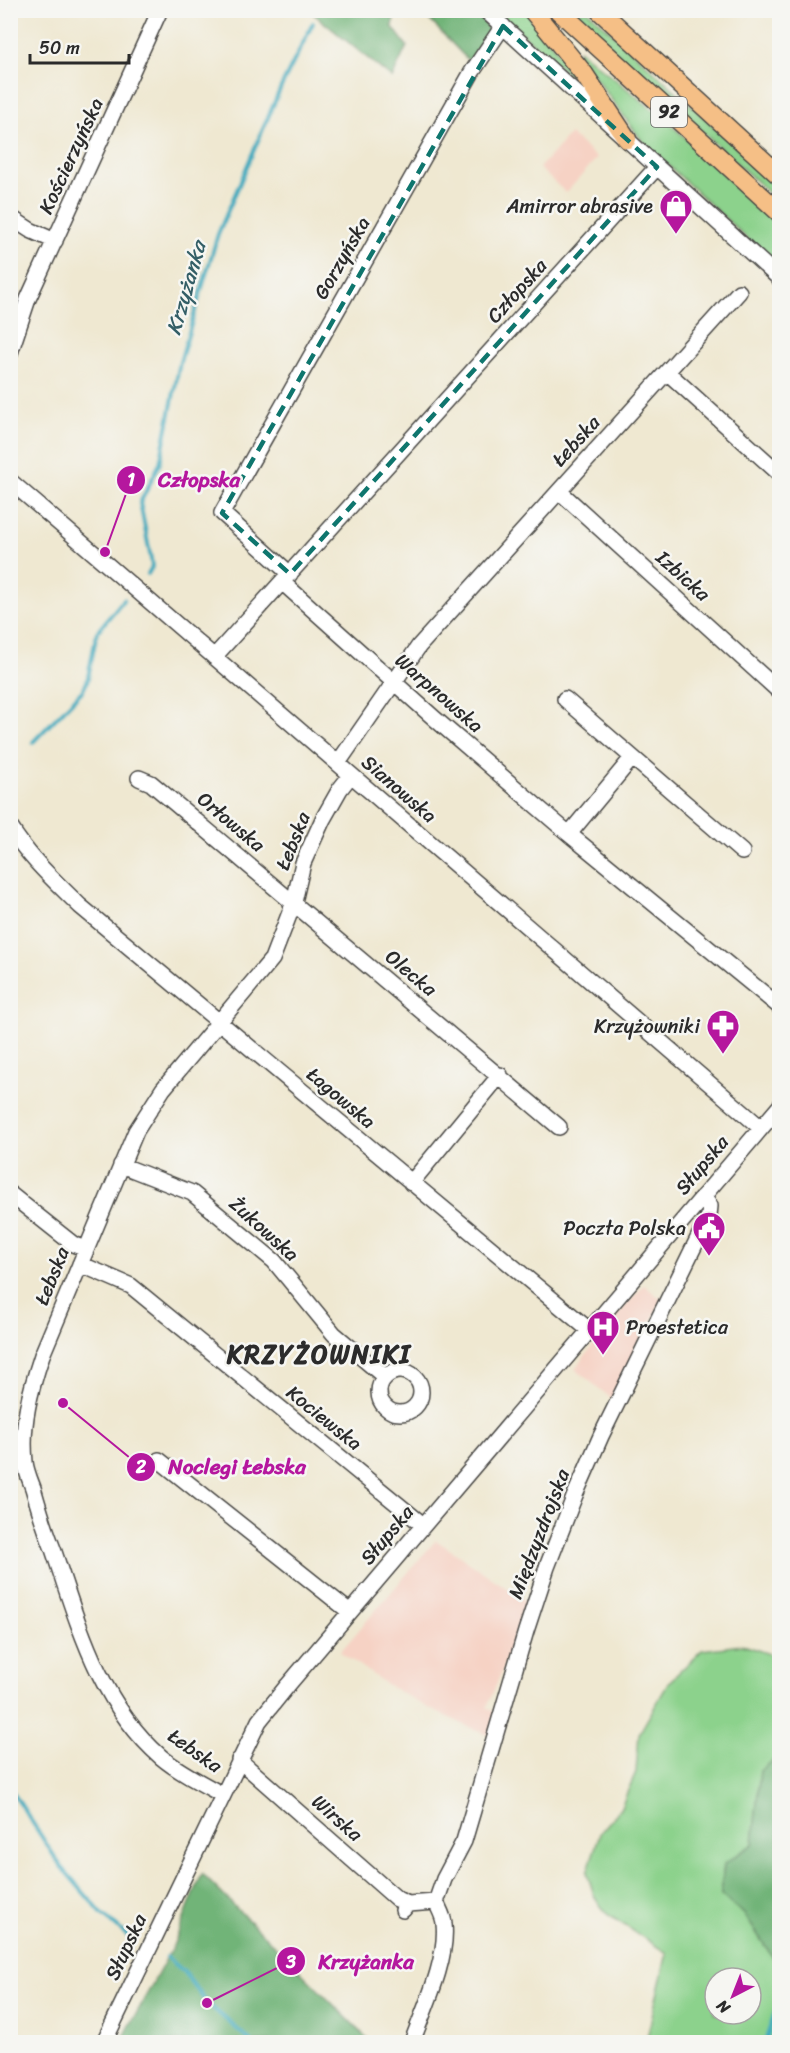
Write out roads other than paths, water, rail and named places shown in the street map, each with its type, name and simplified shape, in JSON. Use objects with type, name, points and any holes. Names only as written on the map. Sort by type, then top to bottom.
[{"type":"main road","points":[[532,10],[584,74],[627,139]]},
{"type":"main road","name":"92","points":[[558,10],[780,213]]},
{"type":"main road","name":"92","points":[[599,10],[780,176]]},
{"type":"street","name":"Kościerzyńska","points":[[10,353],[28,299],[160,10]]},
{"type":"street","points":[[485,10],[780,279]]},
{"type":"street","name":"Gorzyńska","points":[[222,513],[472,72],[503,26]]},
{"type":"street","name":"Człopska","points":[[214,657],[657,167]]},
{"type":"street","points":[[10,217],[55,242]]},
{"type":"street","name":"Łebska","points":[[338,763],[419,646],[739,292]]},
{"type":"street","points":[[668,373],[780,474]]},
{"type":"street","name":"Sianowska","points":[[10,482],[761,1128]]},
{"type":"street","name":"Izbicka","points":[[559,491],[780,692]]},
{"type":"street","name":"Warpnowska","points":[[222,513],[394,683],[569,834],[780,1007]]},
{"type":"street","points":[[565,699],[742,852]]},
{"type":"street","points":[[569,834],[632,758]]},
{"type":"street","name":"Łebska","points":[[223,1795],[190,1778],[160,1756],[133,1726],[106,1689],[88,1650],[44,1526],[26,1464],[24,1425],[30,1390],[136,1131],[163,1089],[272,959],[294,902],[303,863],[323,819],[351,775]]},
{"type":"street","name":"Orłowska","points":[[139,778],[151,783],[294,902]]},
{"type":"street","name":"Łagowska","points":[[10,827],[45,871],[69,895],[219,1023],[589,1330]]},
{"type":"street","name":"Olecka","points":[[294,902],[560,1127]]},
{"type":"street","points":[[411,1183],[500,1075]]},
{"type":"street","name":"Słupska","points":[[104,2043],[259,1722],[288,1684],[780,1106]]},
{"type":"street","name":"Żukowska","points":[[121,1165],[192,1193],[274,1261],[334,1334],[385,1377]]},
{"type":"street","points":[[10,1194],[73,1244],[86,1249]]},
{"type":"street","name":"Międzyzdrojska","points":[[436,1902],[444,1879],[464,1840],[522,1642],[574,1495],[709,1216],[710,1206],[703,1196]]},
{"type":"street","name":"Kociewska","points":[[80,1264],[131,1286],[423,1526]]},
{"type":"street","points":[[159,1460],[350,1612]]},
{"type":"street","name":"Wirska","points":[[239,1760],[398,1899],[409,1906],[436,1902]]},
{"type":"street","points":[[412,2043],[438,1969],[444,1942],[444,1923],[436,1902]]},
{"type":"waterway","name":"Krzyżanka","points":[[148,574],[152,567],[140,503],[160,463],[180,362],[218,234],[281,87],[313,23]]},
{"type":"waterway","name":"Krzyżanka","points":[[33,742],[83,690],[87,682],[97,632],[124,599]]},
{"type":"waterway","name":"Krzyżanka","points":[[10,1788],[60,1865],[102,1914],[130,1938]]},
{"type":"waterway","name":"Krzyżanka","points":[[167,1957],[183,1971],[207,2003],[252,2042]]},
{"type":"waterway","points":[[765,2042],[780,1998]]},
{"type":"place","name":"Amirror abrasive","points":[[676,235]]},
{"type":"place","name":"Człopska","points":[[105,552]]},
{"type":"place","name":"Krzyżowniki","points":[[723,1055]]},
{"type":"place","name":"Poczta Polska","points":[[709,1257]]},
{"type":"place","name":"Proestetica","points":[[603,1356]]},
{"type":"place","name":"Noclegi Łebska","points":[[63,1403]]},
{"type":"place","name":"Krzyżanka","points":[[207,2003]]},
{"type":"district","name":"KRZYŻOWNIKI","points":[[319,1354]]}]
